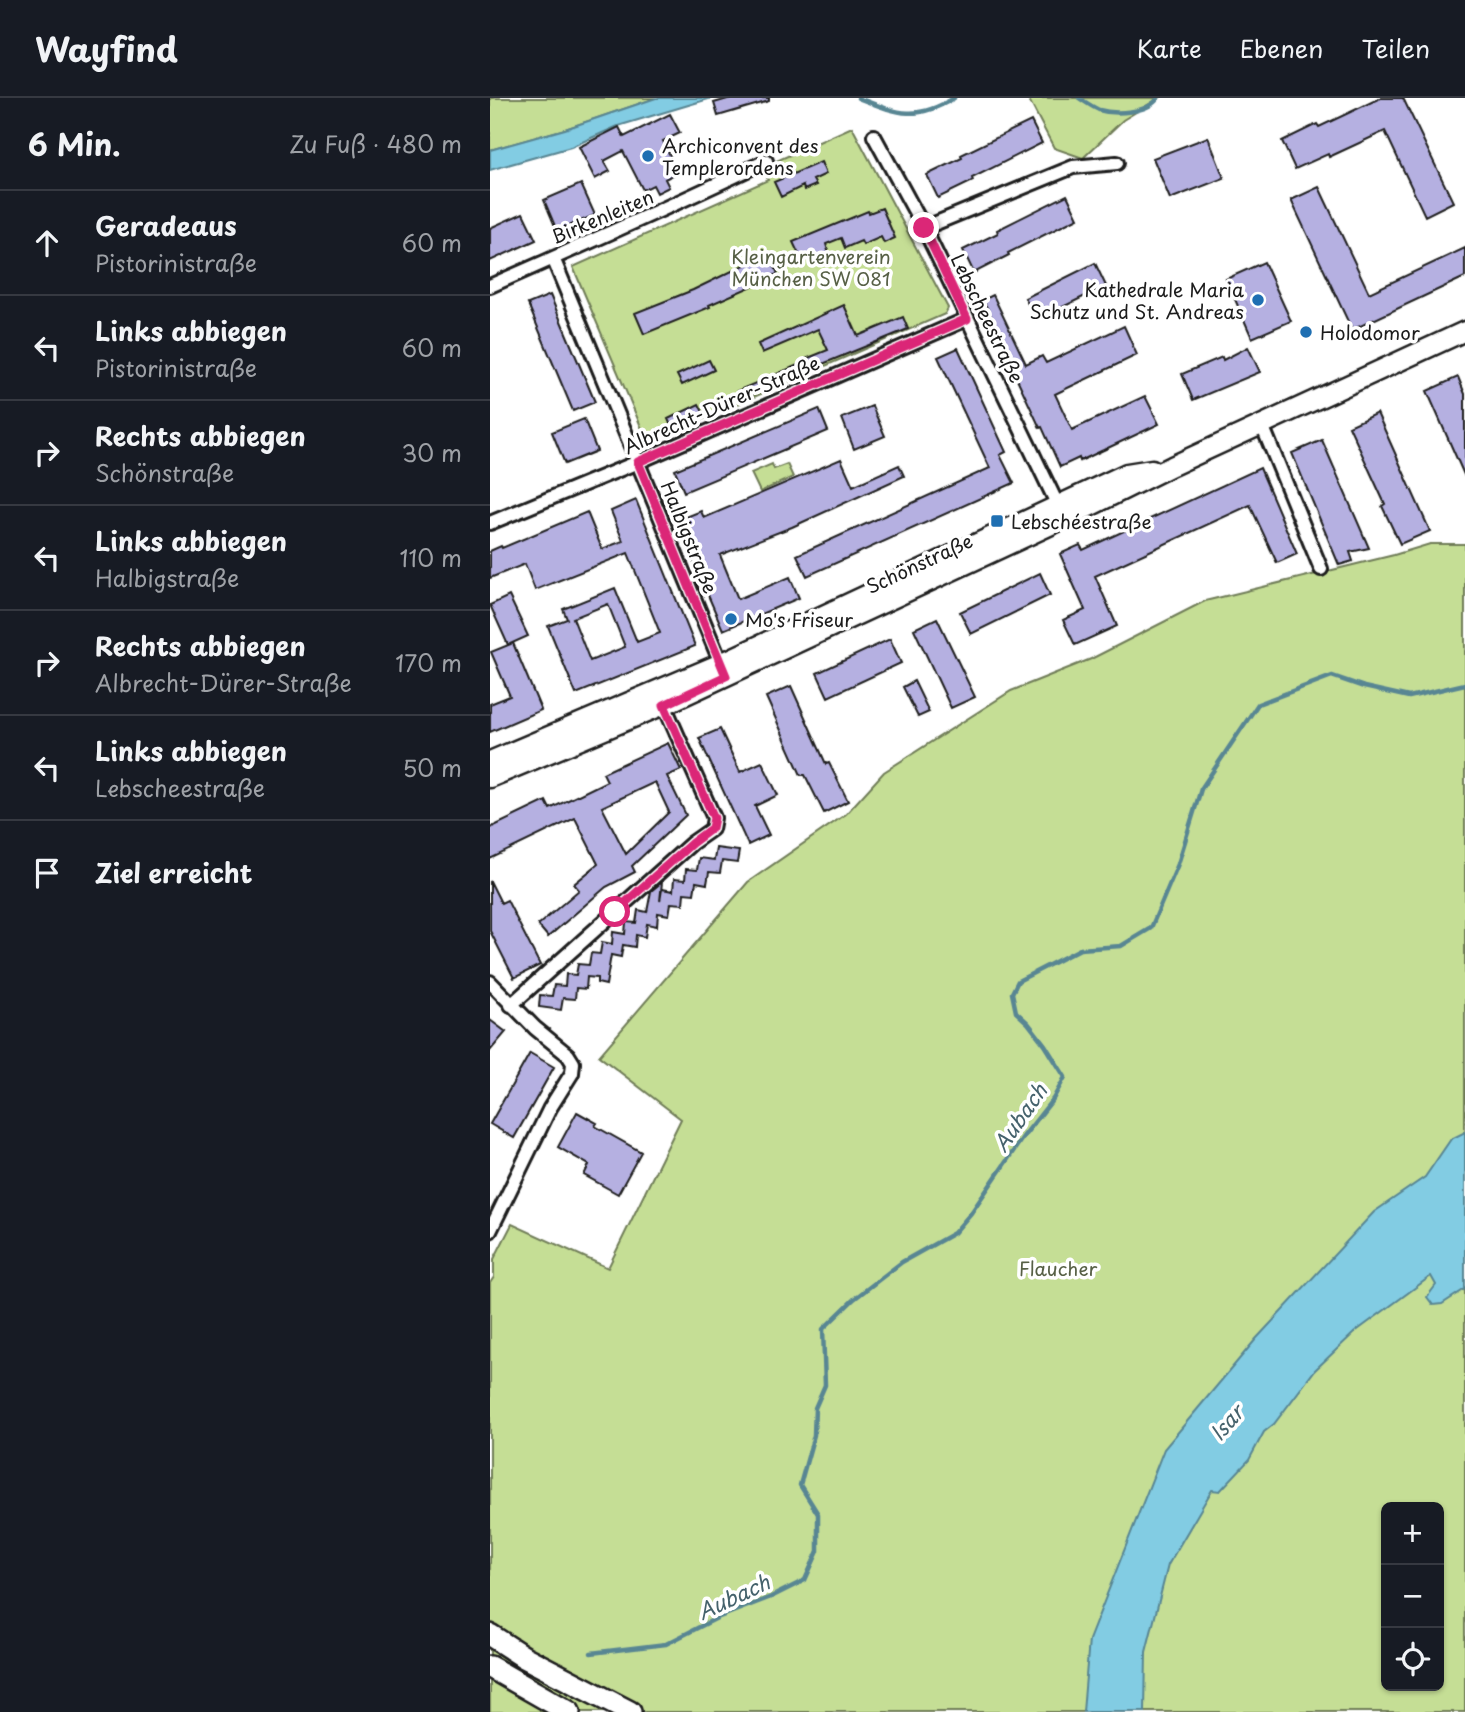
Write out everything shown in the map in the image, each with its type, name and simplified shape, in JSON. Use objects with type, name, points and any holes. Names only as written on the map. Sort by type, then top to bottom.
[{"type":"highway","points":[[490,1635],[524,1657],[630,1712]]},
{"type":"highway","points":[[490,1667],[569,1712]]},
{"type":"street","name":"Lebscheestraße","points":[[874,136],[924,228],[1061,512]]},
{"type":"street","name":"Birkenleiten","points":[[490,286],[623,225],[662,211],[766,160]]},
{"type":"street","points":[[924,228],[1073,167],[1117,163]]},
{"type":"street","name":"Halbigstraße","points":[[553,258],[724,670]]},
{"type":"street","name":"Albrecht-Dürer-Straße","points":[[490,523],[638,462],[967,319]]},
{"type":"street","name":"Schönstraße","points":[[490,778],[1061,512],[1127,473],[1172,466],[1465,331]]},
{"type":"street","points":[[1262,425],[1321,569]]},
{"type":"street","points":[[511,1005],[712,828],[714,818],[661,698]]},
{"type":"street","name":"Schönstraße","points":[[490,761],[661,698]]},
{"type":"street","points":[[490,982],[511,1005],[568,1055],[573,1063],[572,1073],[550,1108],[490,1231]]},
{"type":"green space","points":[[490,98],[656,98],[565,129],[490,150]]},
{"type":"green space","points":[[1028,98],[1159,98],[1123,120],[1083,158],[1054,148]]},
{"type":"green space","name":"Kleingartenverein München SW 081","points":[[852,127],[948,308],[945,314],[648,443],[573,267],[768,180],[763,167]]},
{"type":"green space","points":[[772,464],[774,469],[787,464],[793,477],[760,492],[751,473]]},
{"type":"green space","name":"Flaucher","points":[[1430,544],[1465,544],[1465,1712],[490,1712],[490,1283],[494,1277],[494,1259],[512,1224],[608,1268],[681,1119],[599,1056],[748,882],[846,814],[884,772],[1011,691],[1091,659],[1205,601]]},
{"type":"water","points":[[656,98],[712,98],[618,126],[571,147],[490,170],[490,150],[565,129]]},
{"type":"water","name":"Isar","points":[[1465,1132],[1465,1289],[1442,1304],[1433,1305],[1427,1297],[1436,1285],[1431,1276],[1355,1332],[1315,1370],[1274,1424],[1264,1432],[1249,1460],[1220,1491],[1212,1490],[1168,1565],[1146,1652],[1145,1712],[1083,1712],[1089,1640],[1164,1449],[1256,1339],[1374,1212],[1425,1177],[1451,1139]]},
{"type":"building","points":[[731,98],[769,98],[769,101],[718,116],[714,103]]},
{"type":"building","points":[[1380,98],[1403,98],[1453,202],[1425,216],[1385,131],[1329,157],[1328,154],[1295,169],[1282,141]]},
{"type":"building","name":"Archiconvent des Templerordens","points":[[670,114],[680,133],[663,141],[678,172],[665,179],[669,187],[657,193],[653,185],[643,190],[623,151],[604,161],[610,171],[595,179],[579,147],[619,127],[624,137]]},
{"type":"building","points":[[1031,121],[1042,143],[938,198],[927,175]]},
{"type":"building","points":[[1208,137],[1224,178],[1170,199],[1153,158]]},
{"type":"building","points":[[821,162],[826,174],[813,180],[816,185],[804,190],[803,186],[781,197],[774,182]]},
{"type":"building","points":[[581,184],[595,215],[557,231],[544,200]]},
{"type":"building","points":[[1319,187],[1369,293],[1465,248],[1465,277],[1352,330],[1291,200]]},
{"type":"building","points":[[1067,195],[1078,218],[974,273],[963,250]]},
{"type":"building","points":[[882,208],[895,238],[884,243],[881,237],[863,245],[861,241],[845,248],[841,238],[826,244],[829,254],[817,259],[816,255],[802,261],[793,242],[868,211],[869,213]]},
{"type":"building","points":[[523,213],[536,240],[490,261],[490,228]]},
{"type":"building","points":[[769,253],[778,274],[756,281],[757,284],[709,305],[710,307],[644,334],[635,313],[693,290]]},
{"type":"building","name":"Kathedrale Maria Schutz und St. Andreas","points":[[1264,262],[1291,321],[1252,338],[1226,279]]},
{"type":"building","points":[[1095,263],[1106,286],[1036,320],[1025,298]]},
{"type":"building","points":[[550,295],[595,402],[573,411],[528,304]]},
{"type":"building","points":[[993,295],[1026,364],[1042,356],[1046,363],[1124,326],[1137,355],[1055,394],[1072,430],[1145,396],[1159,424],[1080,461],[1079,458],[1060,467],[1012,368],[1016,367],[983,300]]},
{"type":"building","points":[[844,305],[858,336],[903,317],[908,329],[808,370],[803,360],[828,350],[818,329],[762,353],[758,344]]},
{"type":"building","points":[[1248,347],[1260,372],[1193,400],[1182,374],[1222,357],[1223,360]]},
{"type":"building","points":[[958,348],[1006,452],[1000,455],[1014,483],[807,576],[797,555],[990,468],[938,357]]},
{"type":"building","points":[[709,360],[714,370],[682,385],[677,375]]},
{"type":"building","points":[[800,364],[803,372],[741,400],[737,391]]},
{"type":"building","points":[[1458,377],[1465,394],[1465,477],[1427,391]]},
{"type":"building","points":[[699,404],[704,414],[672,428],[668,419]]},
{"type":"building","points":[[872,406],[885,436],[854,449],[842,418]]},
{"type":"building","points":[[819,409],[828,431],[684,492],[675,470]]},
{"type":"building","points":[[1377,413],[1430,531],[1400,544],[1382,506],[1385,504],[1349,426]]},
{"type":"building","points":[[584,419],[597,451],[565,464],[552,432]]},
{"type":"building","points":[[1322,440],[1369,548],[1350,552],[1353,561],[1339,565],[1292,453]]},
{"type":"building","points":[[841,459],[853,486],[899,465],[904,476],[792,527],[720,555],[738,599],[790,577],[799,598],[723,630],[676,521],[701,511],[704,518]]},
{"type":"building","points":[[1260,468],[1297,554],[1277,563],[1250,505],[1095,576],[1117,626],[1075,645],[1063,620],[1085,610],[1060,554],[1080,545],[1083,550]]},
{"type":"building","points":[[636,500],[695,646],[576,694],[548,626],[567,619],[563,609],[615,588],[637,642],[660,633],[628,553],[535,590],[525,564],[490,578],[490,551],[587,512],[602,549],[623,541],[611,511]],"holes":[[[608,604],[625,647],[590,661],[573,618]]]},
{"type":"building","points":[[1040,573],[1050,595],[971,634],[960,612]]},
{"type":"building","points":[[509,596],[528,636],[508,645],[490,605]]},
{"type":"building","points":[[937,618],[975,697],[951,708],[914,629]]},
{"type":"building","points":[[890,639],[901,663],[828,697],[817,673]]},
{"type":"building","points":[[513,643],[541,710],[490,732],[490,704],[510,696],[491,652]]},
{"type":"building","points":[[914,681],[929,712],[918,717],[903,687]]},
{"type":"building","points":[[791,686],[826,764],[829,763],[848,801],[824,813],[805,775],[801,775],[766,697]]},
{"type":"building","points":[[720,729],[740,772],[762,762],[778,795],[755,806],[769,835],[748,845],[699,738]]},
{"type":"building","points":[[668,743],[681,770],[667,776],[686,815],[632,866],[635,872],[606,887],[548,937],[538,925],[579,890],[574,884],[598,864],[575,818],[490,859],[490,828],[546,801],[550,809],[607,781],[603,773]],"holes":[[[655,782],[669,812],[626,854],[602,807]]]},
{"type":"building","points":[[716,848],[739,851],[737,863],[722,861],[720,873],[709,872],[707,884],[696,882],[694,894],[684,893],[683,904],[671,903],[669,915],[658,913],[657,926],[647,924],[645,937],[636,935],[635,947],[623,945],[621,957],[611,955],[606,985],[597,983],[597,978],[587,977],[586,989],[576,988],[575,999],[563,998],[561,1010],[539,1007],[540,995],[552,996],[554,985],[565,986],[566,974],[576,975],[578,964],[589,965],[591,953],[600,954],[602,942],[612,944],[613,932],[625,934],[626,922],[636,923],[638,910],[647,912],[651,891],[662,882],[660,901],[662,889],[673,891],[674,879],[685,880],[686,869],[697,870],[699,858],[714,860]]},
{"type":"building","points":[[490,881],[501,903],[507,900],[540,965],[514,978],[490,931]]},
{"type":"building","points":[[490,1020],[506,1032],[490,1051]]},
{"type":"building","points":[[530,1053],[554,1067],[514,1138],[490,1124]]},
{"type":"building","points":[[577,1112],[597,1123],[595,1126],[641,1152],[618,1194],[584,1175],[589,1165],[558,1147]]},
{"type":"waterway","points":[[858,98],[906,113],[928,110],[954,98]]},
{"type":"waterway","points":[[1079,98],[1099,110],[1114,112],[1139,110],[1158,98]]},
{"type":"waterway","name":"Aubach","points":[[591,1653],[666,1644],[717,1618],[771,1597],[805,1580],[818,1551],[818,1514],[800,1485],[814,1435],[815,1408],[825,1385],[823,1329],[854,1299],[902,1262],[954,1233],[1053,1099],[1065,1077],[1045,1045],[1016,1012],[1012,993],[1018,981],[1080,949],[1121,946],[1151,928],[1178,864],[1201,789],[1258,704],[1332,676],[1364,687],[1409,697],[1465,684]]},
{"type":"place","name":"Archiconvent des Templerordens","points":[[648,156]]},
{"type":"place","name":"Kathedrale Maria Schutz und St. Andreas","points":[[1258,300]]},
{"type":"place","name":"Holodomor","points":[[1306,332]]},
{"type":"place","name":"Lebschéestraße","points":[[997,521]]},
{"type":"place","name":"Mo's Friseur","points":[[731,619]]},
{"type":"route","points":[[615,912],[712,828],[714,818],[664,705],[726,676],[638,462],[967,319],[924,228]]}]
